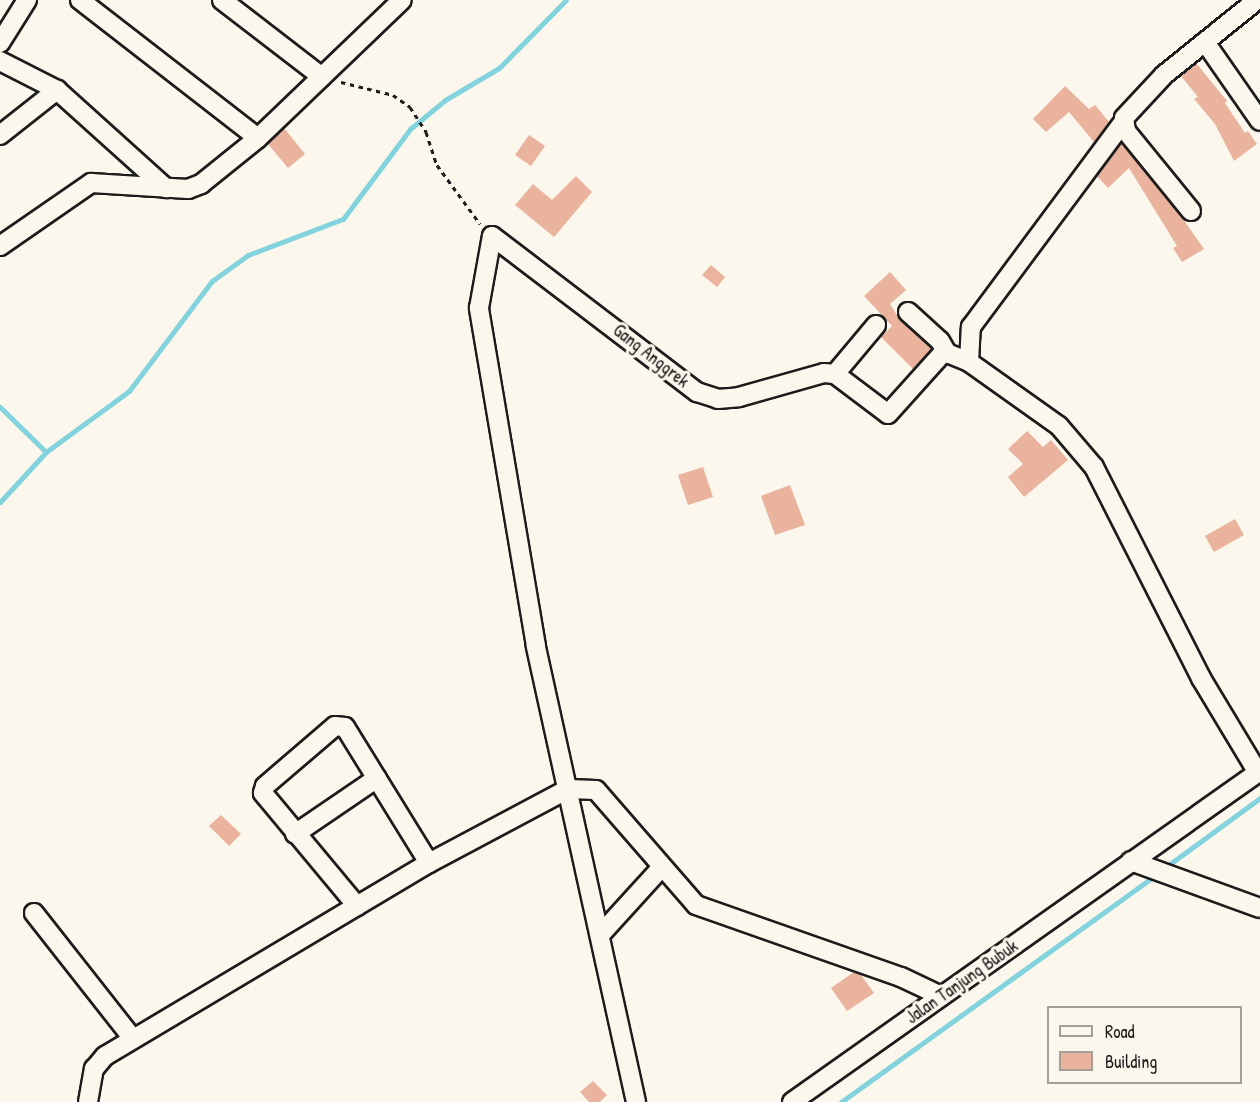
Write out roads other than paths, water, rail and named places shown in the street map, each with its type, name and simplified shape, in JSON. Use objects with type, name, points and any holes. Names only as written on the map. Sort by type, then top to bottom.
[{"type":"street","points":[[0,43],[27,0]]},
{"type":"street","points":[[80,0],[258,138]]},
{"type":"street","points":[[222,0],[242,6],[322,77]]},
{"type":"street","points":[[0,246],[91,183],[188,189],[201,184],[258,138],[402,0]]},
{"type":"street","points":[[969,362],[971,327],[1123,122],[1164,75],[1257,0]]},
{"type":"street","points":[[1205,42],[1257,112]]},
{"type":"street","points":[[0,61],[57,90],[166,188]]},
{"type":"street","points":[[0,135],[57,90]]},
{"type":"street","points":[[1123,122],[1191,211]]},
{"type":"street","name":"Gang Anggrek","points":[[568,789],[536,646],[479,308],[486,230],[697,392],[718,399],[739,397],[824,373],[835,374]]},
{"type":"street","points":[[908,312],[940,341],[947,353],[969,362],[1059,426],[1094,466],[1201,678],[1259,772]]},
{"type":"street","points":[[876,325],[835,374],[888,414],[941,355],[947,353]]},
{"type":"street","points":[[357,906],[264,797],[265,786],[335,726],[345,727],[429,863]]},
{"type":"street","name":"Jalan Tanjung Bubuk","points":[[792,1102],[941,996],[1139,864],[1259,772]]},
{"type":"street","points":[[295,834],[377,778]]},
{"type":"street","points":[[568,789],[636,1102]]},
{"type":"street","points":[[88,1102],[94,1069],[105,1056],[429,863],[568,789],[596,790],[661,868],[696,905],[867,965],[941,996]]},
{"type":"street","points":[[1139,864],[1260,908]]},
{"type":"street","points":[[600,935],[661,868]]},
{"type":"street","points":[[34,913],[132,1039]]},
{"type":"waterway","points":[[0,502],[46,452],[129,391],[212,281],[248,255],[343,219],[410,129],[445,100],[499,68],[566,0]]},
{"type":"waterway","points":[[0,407],[46,452]]},
{"type":"waterway","points":[[1163,869],[1260,798]]},
{"type":"waterway","points":[[841,1102],[1156,875]]}]
